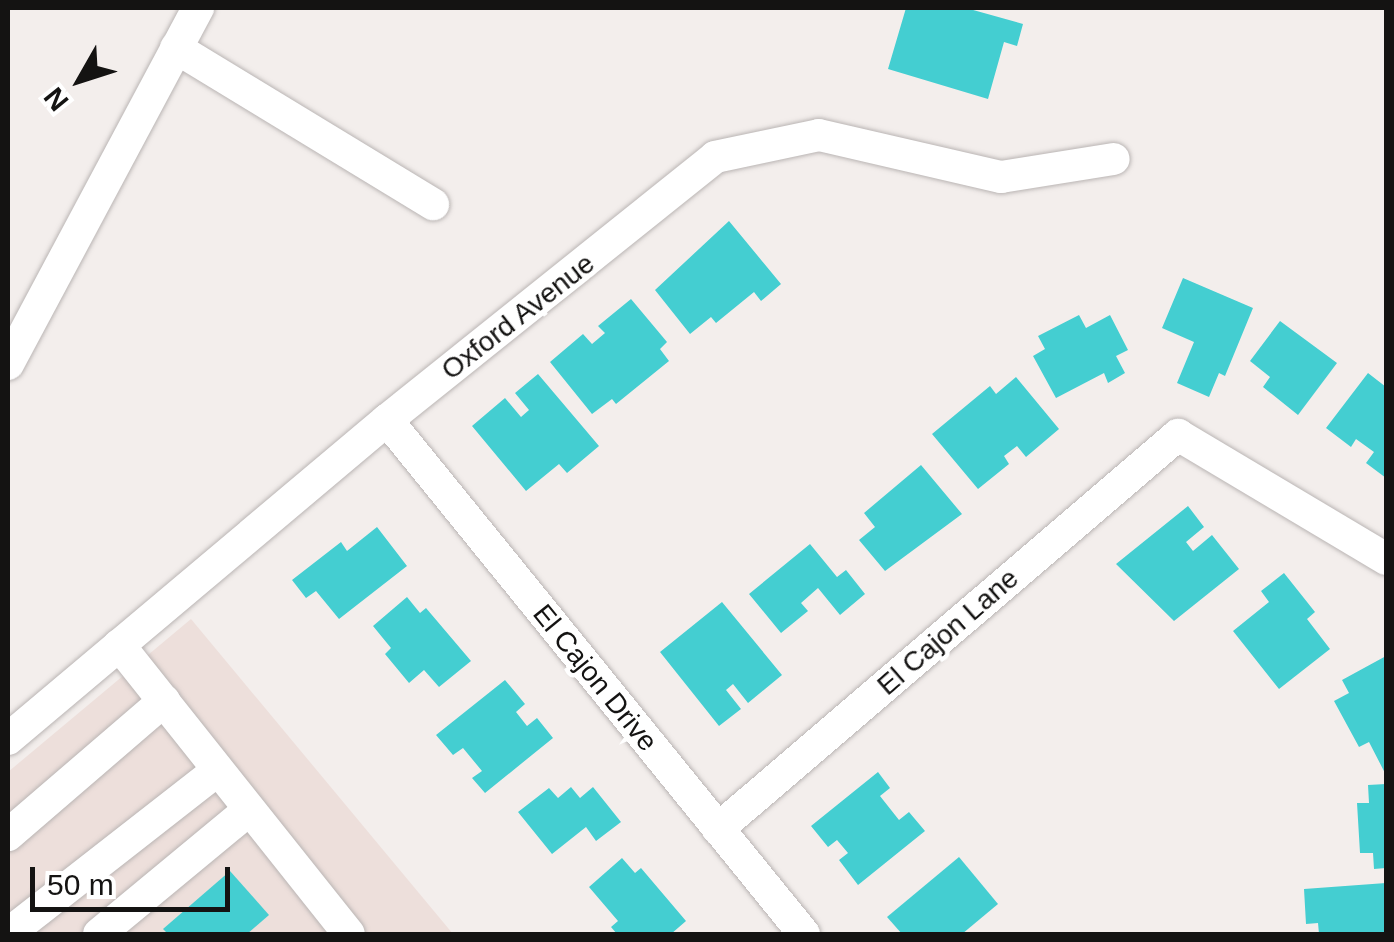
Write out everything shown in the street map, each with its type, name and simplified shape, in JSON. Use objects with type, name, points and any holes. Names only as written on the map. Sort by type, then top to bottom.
[{"type":"street","points":[[8,364],[198,8]]},
{"type":"street","points":[[176,48],[433,204]]},
{"type":"street","name":"Oxford Avenue","points":[[8,739],[387,420],[715,157],[819,135],[1002,178],[1114,159]]},
{"type":"street","name":"El Cajon Drive","points":[[387,420],[804,934]]},
{"type":"street","name":"El Cajon Lane","points":[[718,829],[1178,435],[1386,559]]},
{"type":"street","points":[[119,645],[349,934]]},
{"type":"street","points":[[8,835],[164,700]]},
{"type":"street","points":[[8,934],[218,770]]},
{"type":"street","points":[[99,934],[249,810]]},
{"type":"shaded area","points":[[191,619],[453,934],[8,934],[8,772]]},
{"type":"building","points":[[906,8],[966,8],[1023,24],[1017,46],[1004,42],[988,99],[888,69]]},
{"type":"building","points":[[729,221],[781,284],[761,301],[754,292],[716,323],[711,317],[690,334],[655,290]]},
{"type":"building","points":[[1183,278],[1253,308],[1225,376],[1219,373],[1209,397],[1177,383],[1194,342],[1162,328]]},
{"type":"building","points":[[631,299],[667,342],[660,349],[669,361],[616,404],[612,399],[592,414],[550,362],[583,334],[592,344],[605,333],[598,326]]},
{"type":"building","points":[[1079,315],[1086,328],[1110,315],[1128,350],[1116,356],[1125,373],[1108,383],[1104,373],[1056,398],[1033,356],[1045,349],[1038,336]]},
{"type":"building","points":[[1280,321],[1337,363],[1298,415],[1263,387],[1270,377],[1250,361]]},
{"type":"building","points":[[1368,373],[1386,387],[1386,478],[1366,463],[1374,452],[1356,439],[1351,447],[1326,428]]},
{"type":"building","points":[[538,374],[599,446],[567,473],[559,464],[526,491],[472,426],[505,398],[521,417],[529,410],[515,393]]},
{"type":"building","points":[[1016,377],[1059,429],[1026,457],[1017,446],[1004,456],[1009,464],[978,489],[932,434],[990,386],[996,394]]},
{"type":"building","points":[[921,465],[962,514],[885,571],[859,540],[875,527],[864,513]]},
{"type":"building","points":[[1188,506],[1204,527],[1186,542],[1193,551],[1212,535],[1239,569],[1174,621],[1116,564]]},
{"type":"building","points":[[377,527],[407,566],[339,619],[316,591],[306,598],[292,580],[341,542],[347,551]]},
{"type":"building","points":[[810,544],[837,577],[846,570],[865,594],[840,615],[818,588],[801,603],[808,611],[781,633],[749,594]]},
{"type":"building","points":[[1284,573],[1315,612],[1307,619],[1330,649],[1279,689],[1233,631],[1269,602],[1261,591]]},
{"type":"building","points":[[407,597],[420,613],[426,608],[471,661],[439,687],[424,670],[409,683],[385,654],[391,648],[373,626]]},
{"type":"building","points":[[722,602],[782,675],[748,703],[733,684],[726,690],[741,709],[719,726],[660,652]]},
{"type":"building","points":[[1386,656],[1386,775],[1369,742],[1359,747],[1334,701],[1349,693],[1342,680]]},
{"type":"building","points":[[505,680],[525,704],[516,712],[527,726],[537,718],[553,738],[485,793],[472,778],[482,771],[463,748],[453,755],[436,735]]},
{"type":"building","points":[[878,772],[890,788],[880,796],[899,820],[909,812],[925,831],[858,885],[839,860],[848,853],[837,840],[828,847],[811,826]]},
{"type":"building","points":[[1386,784],[1386,868],[1374,869],[1373,853],[1360,853],[1357,803],[1369,803],[1368,785]]},
{"type":"building","points":[[571,787],[580,798],[593,787],[621,822],[596,841],[586,827],[552,854],[518,812],[549,788],[558,798]]},
{"type":"building","points":[[959,857],[998,904],[962,934],[902,934],[887,917]]},
{"type":"building","points":[[622,858],[635,873],[641,868],[686,921],[671,934],[617,934],[611,927],[618,921],[589,887]]},
{"type":"building","points":[[230,871],[269,915],[247,934],[168,934],[163,929]]},
{"type":"building","points":[[1386,883],[1386,934],[1319,934],[1318,923],[1306,924],[1304,889]]}]
